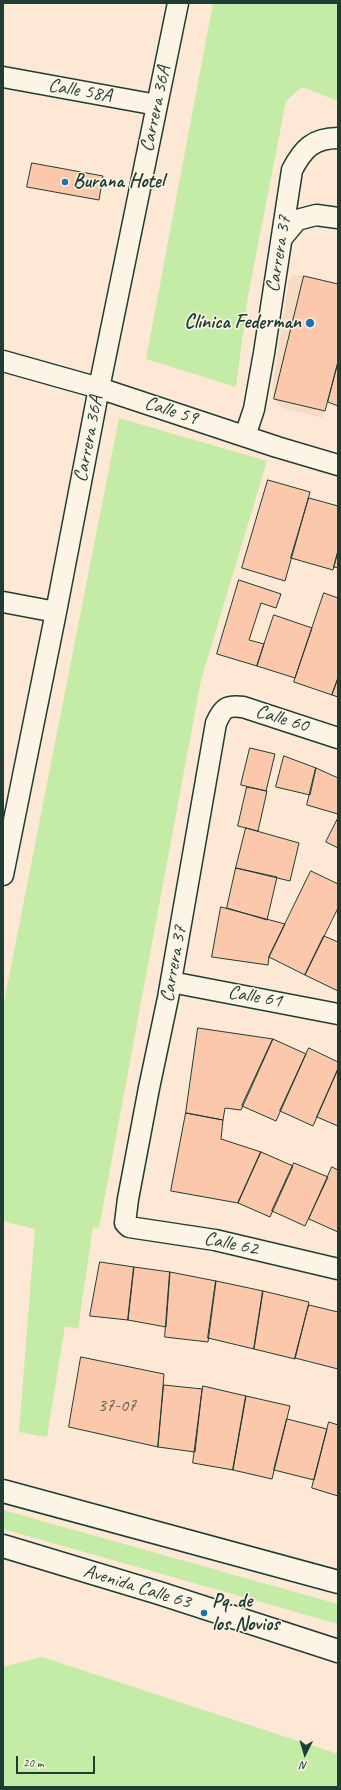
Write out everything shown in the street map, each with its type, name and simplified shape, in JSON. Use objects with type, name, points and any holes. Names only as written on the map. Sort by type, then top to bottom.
[{"type":"main road","points":[[3,1491],[338,1582]]},
{"type":"main road","name":"Avenida Calle 63","points":[[3,1546],[159,1593],[338,1651]]},
{"type":"street","name":"Carrera 36A","points":[[3,875],[6,846],[56,612],[98,388],[178,3]]},
{"type":"street","name":"Calle 58A","points":[[3,77],[157,105]]},
{"type":"street","name":"Carrera 37","points":[[245,436],[254,409],[257,394],[292,170],[299,156],[309,147],[322,139],[338,138]]},
{"type":"street","points":[[282,238],[297,220],[316,215],[338,218]]},
{"type":"street","name":"Calle 59","points":[[3,361],[98,388],[338,465]]},
{"type":"street","points":[[3,602],[56,612]]},
{"type":"street","name":"Calle 60","points":[[226,708],[233,706],[243,707],[338,738]]},
{"type":"street","name":"Carrera 37","points":[[125,1223],[135,1162],[171,982],[216,723],[220,714],[226,708]]},
{"type":"street","name":"Calle 61","points":[[171,982],[338,1014]]},
{"type":"street","name":"Calle 62","points":[[125,1223],[130,1227],[215,1240],[338,1269]]},
{"type":"shaded area","name":"Clínica Federman","points":[[293,275],[338,284],[338,362],[323,418],[282,408],[274,399],[272,388],[289,280]]},
{"type":"green space","points":[[213,3],[338,3],[338,101],[302,87],[286,101],[248,296],[236,387],[146,359]]},
{"type":"green space","points":[[119,418],[267,461],[201,680],[99,1228],[93,1227],[78,1329],[65,1326],[47,1437],[19,1432],[35,1229],[3,1221],[3,1007]]},
{"type":"green space","points":[[3,1510],[338,1604],[338,1624],[3,1529]]},
{"type":"green space","points":[[42,1657],[338,1754],[338,1787],[3,1787],[3,1667]]},
{"type":"building","name":"Burana Hotel","points":[[32,163],[103,176],[99,200],[27,187]]},
{"type":"building","name":"Clínica Federman","points":[[304,276],[338,284],[338,362],[325,411],[274,399]]},
{"type":"building","points":[[338,362],[338,406],[328,402]]},
{"type":"building","points":[[268,480],[310,492],[285,581],[242,568]]},
{"type":"building","points":[[309,498],[338,506],[338,551],[333,570],[291,558]]},
{"type":"building","points":[[338,551],[338,568],[334,567]]},
{"type":"building","points":[[239,580],[281,594],[276,608],[261,603],[249,640],[264,644],[257,666],[217,654]]},
{"type":"building","points":[[324,593],[338,598],[338,678],[332,695],[294,682]]},
{"type":"building","points":[[274,615],[312,628],[295,678],[257,666]]},
{"type":"building","points":[[338,678],[338,697],[332,695]]},
{"type":"building","points":[[250,748],[275,754],[266,791],[241,785]]},
{"type":"building","points":[[284,756],[316,768],[310,795],[276,787]]},
{"type":"building","points":[[316,768],[338,778],[338,814],[307,805]]},
{"type":"building","points":[[247,787],[267,791],[258,831],[238,826]]},
{"type":"building","points":[[338,818],[338,848],[326,842]]},
{"type":"building","points":[[246,828],[299,843],[290,881],[236,868]]},
{"type":"building","points":[[236,868],[277,877],[267,920],[227,908]]},
{"type":"building","points":[[311,871],[338,884],[338,908],[305,975],[269,957]]},
{"type":"building","points":[[221,907],[285,924],[269,957],[268,965],[212,957]]},
{"type":"building","points":[[324,936],[338,942],[338,991],[305,975]]},
{"type":"building","points":[[198,1028],[273,1039],[241,1110],[225,1108],[223,1120],[186,1113]]},
{"type":"building","points":[[273,1039],[306,1054],[276,1121],[242,1106]]},
{"type":"building","points":[[309,1048],[338,1062],[338,1069],[313,1126],[280,1111]]},
{"type":"building","points":[[338,1069],[338,1126],[317,1117]]},
{"type":"building","points":[[186,1113],[223,1120],[221,1139],[261,1152],[238,1203],[171,1191]]},
{"type":"building","points":[[261,1152],[293,1166],[270,1217],[238,1203]]},
{"type":"building","points":[[294,1163],[328,1177],[305,1226],[272,1211]]},
{"type":"building","points":[[332,1167],[338,1170],[338,1232],[309,1219]]},
{"type":"building","points":[[100,1262],[134,1267],[128,1320],[90,1316]]},
{"type":"building","points":[[134,1267],[170,1272],[166,1327],[128,1320]]},
{"type":"building","points":[[170,1272],[216,1281],[208,1342],[165,1337]]},
{"type":"building","points":[[216,1281],[263,1291],[254,1349],[208,1338]]},
{"type":"building","points":[[263,1291],[309,1302],[295,1359],[254,1349]]},
{"type":"building","points":[[309,1305],[338,1312],[338,1369],[295,1358]]},
{"type":"building","points":[[81,1357],[164,1374],[158,1447],[69,1427]]},
{"type":"building","points":[[164,1385],[202,1389],[195,1452],[158,1447]]},
{"type":"building","points":[[203,1386],[246,1396],[233,1470],[193,1463]]},
{"type":"building","points":[[246,1396],[290,1406],[272,1479],[233,1470]]},
{"type":"building","points":[[287,1419],[327,1429],[314,1480],[274,1470]]},
{"type":"building","points":[[329,1422],[338,1425],[338,1496],[312,1488]]},
{"type":"place","name":"Burana Hotel","points":[[65,182]]},
{"type":"place","name":"Clínica Federman","points":[[310,323]]},
{"type":"place","name":"Pq. de los Novios","points":[[204,1613]]}]
